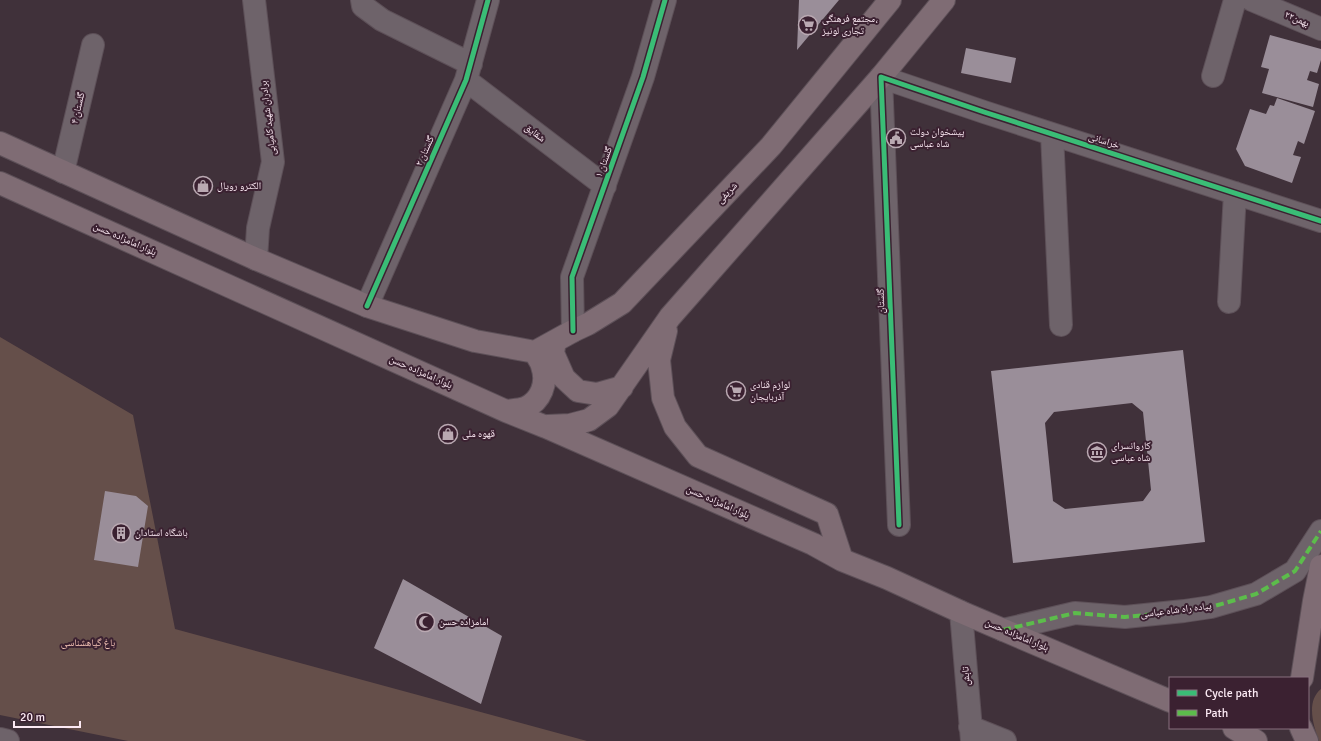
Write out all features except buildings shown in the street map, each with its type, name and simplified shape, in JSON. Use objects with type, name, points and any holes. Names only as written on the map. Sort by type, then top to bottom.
[{"type":"main road","name":"شریفی","points":[[535,352],[588,324],[622,303],[771,146],[890,0]]},
{"type":"main road","points":[[546,427],[570,425],[589,420],[608,406],[670,317],[881,77],[944,0]]},
{"type":"main road","points":[[0,143],[256,259],[367,306],[475,341],[535,352],[542,366],[545,378],[543,389],[535,402],[524,408],[506,410]]},
{"type":"main road","name":"بلوار امامزاده حسن","points":[[0,183],[506,410],[813,544],[842,560],[887,578],[961,612],[1169,701]]},
{"type":"main road","points":[[670,317],[659,360],[662,398],[675,427],[698,456],[827,514],[842,560]]},
{"type":"main road","points":[[564,336],[553,353],[564,378],[578,391],[597,394],[622,387]]},
{"type":"main road","points":[[1302,677],[1321,566]]},
{"type":"main road","points":[[1309,680],[1321,670]]},
{"type":"main road","points":[[1236,729],[1256,741]]},
{"type":"main road","points":[[1301,729],[1307,741]]},
{"type":"street","name":"برادران شهید کامیابی","points":[[254,0],[274,162],[258,228],[256,259]]},
{"type":"street","name":"شقایق","points":[[362,0],[363,6],[382,20],[468,72],[605,186]]},
{"type":"street","name":"گلستان ۲","points":[[367,306],[468,72],[488,0]]},
{"type":"street","name":"گلستان ۱","points":[[564,336],[572,277],[643,77],[665,0]]},
{"type":"street","points":[[1213,76],[1235,0]]},
{"type":"street","name":"۲۲بهمن","points":[[1252,0],[1321,29]]},
{"type":"street","name":"گلستان ۴","points":[[64,172],[93,45]]},
{"type":"street","name":"خراسانی","points":[[881,77],[984,112],[1321,221]]},
{"type":"street","name":"گلستان","points":[[881,77],[899,524]]},
{"type":"street","points":[[1052,134],[1061,324]]},
{"type":"street","points":[[1229,302],[1235,193]]},
{"type":"street","name":"پیاده راه شاه عباسی","points":[[1003,630],[1075,613],[1125,616],[1184,611],[1211,607],[1256,594],[1295,571],[1321,531]]},
{"type":"street","name":"تابش","points":[[961,612],[971,734]]},
{"type":"street","points":[[971,734],[1005,741]]},
{"type":"street","points":[[0,740],[8,741]]},
{"type":"green space","name":"باغ گیاهشناسی","points":[[0,337],[133,415],[175,629],[587,741],[128,741],[0,715]]},
{"type":"green space","points":[[1321,689],[1321,741],[1319,741],[1313,721],[1312,707],[1316,694]]},
{"type":"marked path","points":[[1003,630],[1075,613],[1125,617],[1184,611],[1211,607],[1256,594],[1295,571],[1321,531]]},
{"type":"cycle path","points":[[367,306],[466,80],[488,0]]},
{"type":"cycle path","points":[[573,331],[572,277],[643,77],[665,0]]},
{"type":"cycle path","points":[[899,525],[881,77],[984,112],[1321,221]]},
{"type":"place","name":"مجتمع فرهنگی، تجاری لونیز","points":[[808,25]]},
{"type":"place","name":"پیشخوان دولت شاه عباسی","points":[[896,138]]},
{"type":"place","name":"الکترو رویال","points":[[203,186]]},
{"type":"place","name":"لوازم قنادی آذربایجان","points":[[736,391]]},
{"type":"place","name":"قهوه ملی","points":[[448,434]]},
{"type":"place","name":"کاروانسرای شاه عباسی","points":[[1097,452]]},
{"type":"place","name":"باشگاه استادان","points":[[121,533]]},
{"type":"place","name":"امامزاده حسن","points":[[425,622]]}]
